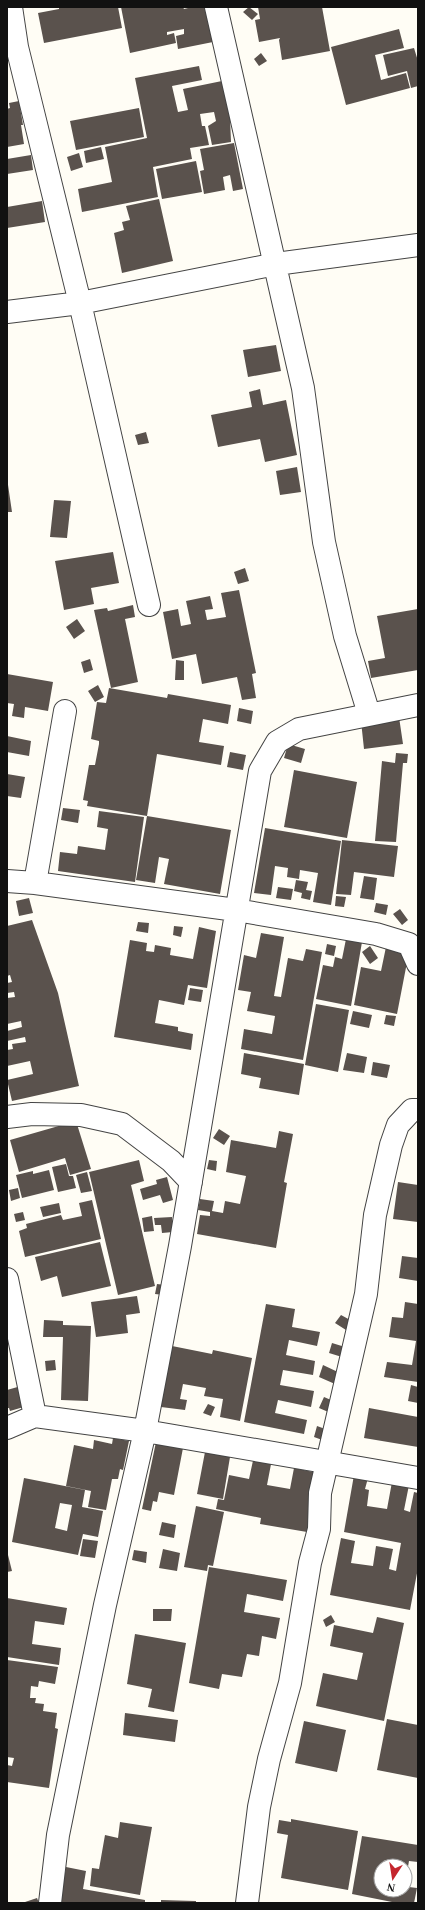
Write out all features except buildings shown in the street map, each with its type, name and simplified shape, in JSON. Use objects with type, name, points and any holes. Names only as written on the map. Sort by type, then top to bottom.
[{"type":"street","points":[[11,7],[17,47],[80,303],[149,605]]},
{"type":"street","points":[[216,7],[276,264],[303,388],[324,542],[345,636],[369,714]]},
{"type":"street","points":[[7,312],[80,303],[276,264],[418,245]]},
{"type":"street","points":[[50,1903],[58,1835],[105,1605],[146,1430],[191,1182],[260,771],[277,742],[299,729],[418,705]]},
{"type":"street","points":[[35,883],[65,711]]},
{"type":"street","points":[[7,882],[35,883],[236,910],[376,934],[409,944],[418,964]]},
{"type":"street","points":[[247,1903],[259,1807],[269,1759],[290,1683],[310,1563],[319,1529],[320,1493],[366,1294],[375,1215],[391,1146],[398,1125],[412,1110],[418,1110]]},
{"type":"street","points":[[7,1117],[32,1114],[81,1115],[122,1124],[171,1162],[191,1182]]},
{"type":"street","points":[[7,1279],[35,1416]]},
{"type":"street","points":[[7,1428],[35,1416],[146,1430],[418,1478]]}]
